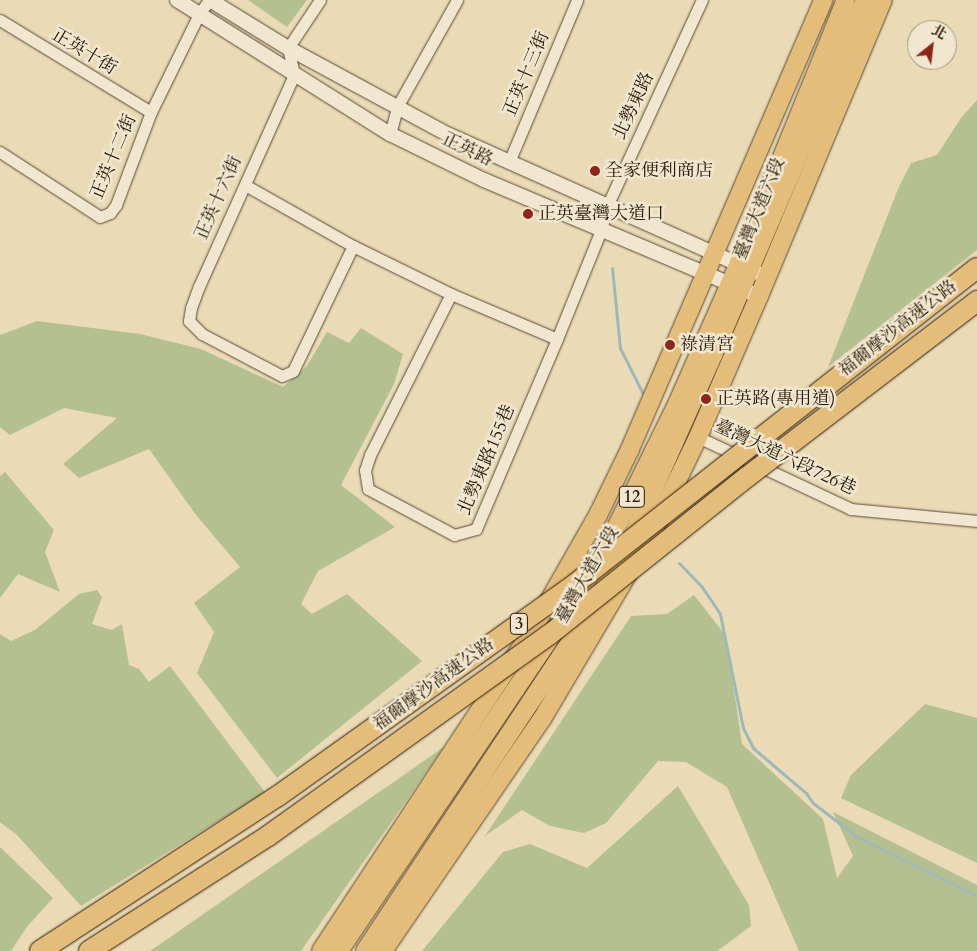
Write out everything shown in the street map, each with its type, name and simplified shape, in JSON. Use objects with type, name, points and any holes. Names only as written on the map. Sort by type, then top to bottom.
[{"type":"highway","name":"福爾摩沙高速公路","points":[[40,951],[278,796],[575,584],[977,268]]},
{"type":"highway","name":"福爾摩沙高速公路","points":[[89,951],[268,836],[549,634],[747,477],[977,301]]},
{"type":"main road","name":"臺灣大道六段","points":[[321,951],[529,636],[568,567],[630,449],[823,0]]},
{"type":"main road","name":"臺灣大道六段","points":[[744,266],[846,0]]},
{"type":"main road","name":"臺灣大道六段","points":[[339,951],[576,600],[617,526],[735,286],[865,0]]},
{"type":"main road","name":"臺灣大道六段","points":[[383,951],[542,719],[653,532],[698,437],[759,296],[883,0]]},
{"type":"main road","name":"臺灣大道六段","points":[[365,951],[592,609],[633,535],[735,286]]},
{"type":"street","name":"正英路","points":[[177,0],[390,134],[484,180],[759,296]]},
{"type":"street","name":"正英路","points":[[210,0],[288,48],[397,107],[509,162],[608,204],[767,277]]},
{"type":"street","name":"正英十二街","points":[[0,152],[100,217],[110,213],[116,205],[151,112],[199,14],[210,0]]},
{"type":"street","points":[[294,75],[288,48],[320,0]]},
{"type":"street","points":[[390,134],[397,107],[457,0]]},
{"type":"street","name":"正英十三街","points":[[509,162],[577,0]]},
{"type":"street","name":"北勢東路","points":[[557,339],[601,230],[608,204],[702,0]]},
{"type":"street","name":"正英十街","points":[[0,20],[151,112]]},
{"type":"street","name":"正英十六街","points":[[294,75],[191,308],[189,321],[202,334],[282,376],[293,371],[353,246]]},
{"type":"street","points":[[245,185],[353,246],[451,294],[557,339]]},
{"type":"street","name":"北勢東路155巷","points":[[451,294],[370,455],[365,470],[368,489],[454,535],[476,529],[557,339]]},
{"type":"street","name":"臺灣大道六段726巷","points":[[698,437],[851,509],[952,521],[977,521]]},
{"type":"green space","points":[[248,0],[307,0],[287,27]]},
{"type":"green space","points":[[977,100],[977,250],[828,367],[898,189],[911,163],[937,155],[961,118]]},
{"type":"green space","points":[[37,321],[140,334],[201,349],[283,387],[307,366],[327,332],[349,343],[361,328],[403,354],[394,384],[341,485],[395,527],[318,571],[301,604],[312,614],[347,594],[422,661],[277,778],[197,673],[214,632],[194,603],[240,567],[196,515],[149,449],[79,478],[63,464],[117,418],[64,408],[10,435],[0,427],[0,335]]},
{"type":"green space","points":[[5,472],[54,530],[45,552],[60,592],[18,574],[0,598],[0,476]]},
{"type":"green space","points":[[97,590],[102,597],[92,624],[112,630],[122,624],[129,665],[139,669],[149,682],[170,666],[265,792],[81,906],[17,835],[0,822],[0,634],[11,641],[35,630],[79,594]]},
{"type":"green space","points":[[694,595],[726,636],[742,744],[823,819],[837,878],[853,856],[833,812],[977,885],[977,951],[799,951],[727,787],[686,762],[658,761],[606,823],[584,833],[550,826],[522,810],[485,836],[631,616],[667,614]]},
{"type":"green space","points":[[925,704],[977,718],[977,863],[841,798],[851,775]]},
{"type":"green space","points":[[444,747],[301,951],[150,951],[179,931]]},
{"type":"green space","points":[[678,786],[749,905],[751,926],[717,951],[422,951],[503,852],[530,844],[587,868]]},
{"type":"green space","points":[[0,847],[53,898],[26,928],[11,951],[0,951]]},
{"type":"waterway","points":[[612,268],[620,348],[643,394]]},
{"type":"waterway","points":[[679,563],[702,587],[720,614],[743,728],[753,748],[806,793],[813,803],[856,836],[977,896]]},
{"type":"place","name":"全家便利商店","points":[[595,171]]},
{"type":"place","name":"正英臺灣大道口","points":[[528,214]]},
{"type":"place","name":"祿清宮","points":[[670,345]]},
{"type":"place","name":"正英路(專用道)","points":[[706,399]]}]
